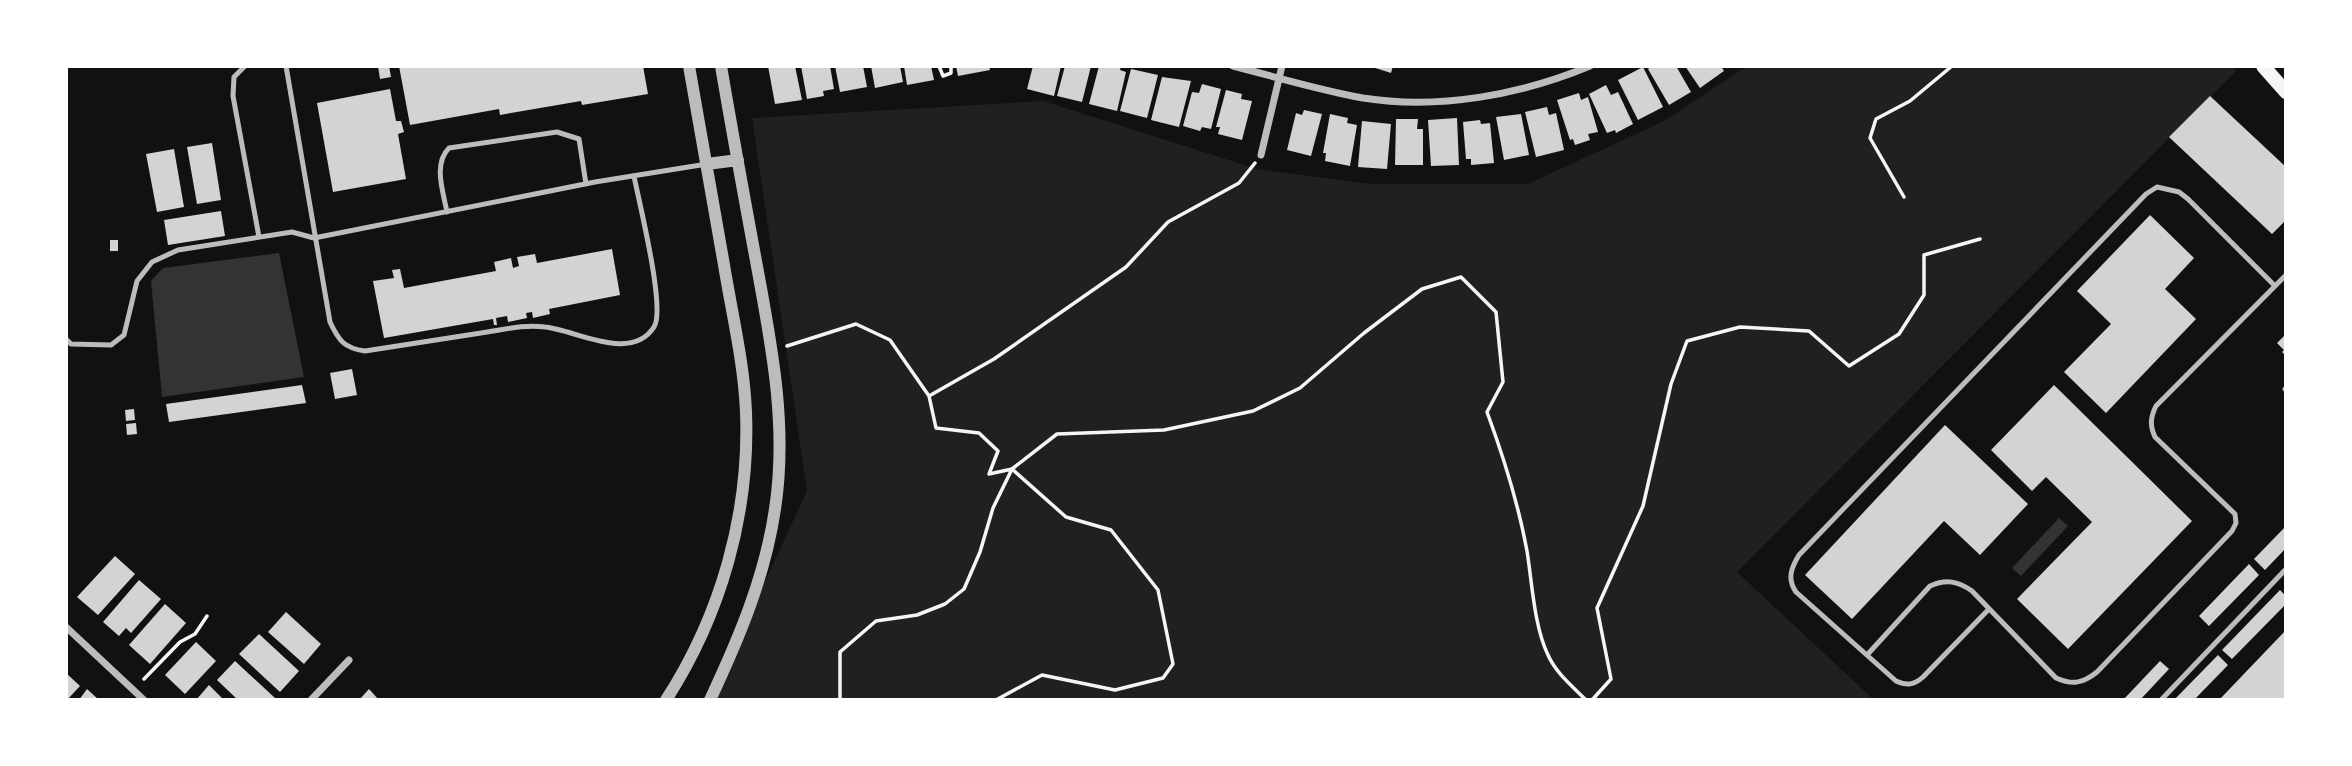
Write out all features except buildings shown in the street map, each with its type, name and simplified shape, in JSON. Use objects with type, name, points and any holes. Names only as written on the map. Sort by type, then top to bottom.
[{"type":"main road","points":[[2263,66],[2286,92]]},
{"type":"street","points":[[666,699],[696,647],[716,602],[731,554],[741,504],[745,460],[746,412],[739,356],[689,66]]},
{"type":"street","points":[[710,699],[749,613],[765,559],[775,509],[779,449],[779,407],[772,351],[721,66]]},
{"type":"street","points":[[1233,66],[1365,98],[1413,102],[1500,94],[1533,87],[1590,66]]},
{"type":"street","points":[[1261,155],[1282,66]]},
{"type":"street","points":[[707,164],[738,160]]},
{"type":"street","points":[[66,627],[144,699]]},
{"type":"street","points":[[311,699],[349,660]]},
{"type":"lane","points":[[245,66],[234,76],[233,96],[259,237]]},
{"type":"lane","points":[[286,66],[330,322],[338,340],[349,348],[365,351],[525,326],[559,329],[599,342],[630,342],[645,337],[656,325],[658,298],[634,176]]},
{"type":"lane","points":[[447,212],[439,167],[443,154],[449,148],[556,132],[567,134],[579,139],[586,184]]},
{"type":"lane","points":[[66,339],[71,344],[111,345],[124,335],[137,281],[152,262],[178,250],[292,232],[314,238],[586,184],[707,164]]},
{"type":"lane","points":[[1989,609],[1917,683],[1907,685],[1896,681],[1796,592],[1791,585],[1792,565],[2146,194],[2157,187],[2179,192],[2274,286]]},
{"type":"lane","points":[[1867,655],[1930,586],[1941,581],[1962,584],[2056,678],[2068,684],[2077,683],[2088,680],[2097,672],[2232,531],[2236,523],[2235,514],[2155,438],[2150,427],[2152,414],[2156,406],[2286,275]]},
{"type":"lane","points":[[2161,699],[2286,569]]},
{"type":"path","points":[[939,66],[941,74],[945,76],[951,73],[951,66]]},
{"type":"path","points":[[1904,197],[1870,138],[1876,119],[1910,101],[1952,66]]},
{"type":"path","points":[[929,396],[994,359],[1126,267],[1168,222],[1239,183],[1261,155]]},
{"type":"path","points":[[1592,699],[1611,679],[1597,608],[1643,506],[1671,384],[1687,341],[1740,327],[1809,331],[1849,366],[1899,334],[1924,295],[1924,255],[1980,239]]},
{"type":"path","points":[[772,351],[856,324],[890,340],[929,396],[936,428],[979,433],[998,451],[989,474],[1012,469],[1057,434],[1164,430],[1253,411],[1300,388],[1364,333],[1422,289],[1461,277],[1496,312],[1503,382],[1486,412],[1509,473],[1527,550],[1533,601],[1548,655],[1564,678],[1586,699]]},
{"type":"path","points":[[841,699],[840,652],[876,621],[917,615],[944,604],[964,589],[980,552],[993,508],[1012,469]]},
{"type":"path","points":[[996,699],[1042,675],[1115,690],[1163,678],[1173,664],[1157,590],[1111,530],[1066,517],[1012,469]]},
{"type":"path","points":[[144,679],[180,642],[195,634],[207,616]]},
{"type":"shaded area","points":[[2232,66],[2236,71],[1737,572],[1873,699],[710,700],[807,491],[752,118],[1043,101],[1257,169],[1370,184],[1528,184],[1664,121],[1746,67]]},
{"type":"shaded area","points":[[279,253],[304,377],[162,397],[151,281],[163,268]]},
{"type":"shaded area","points":[[2059,518],[2068,526],[2021,576],[2012,568]]}]
